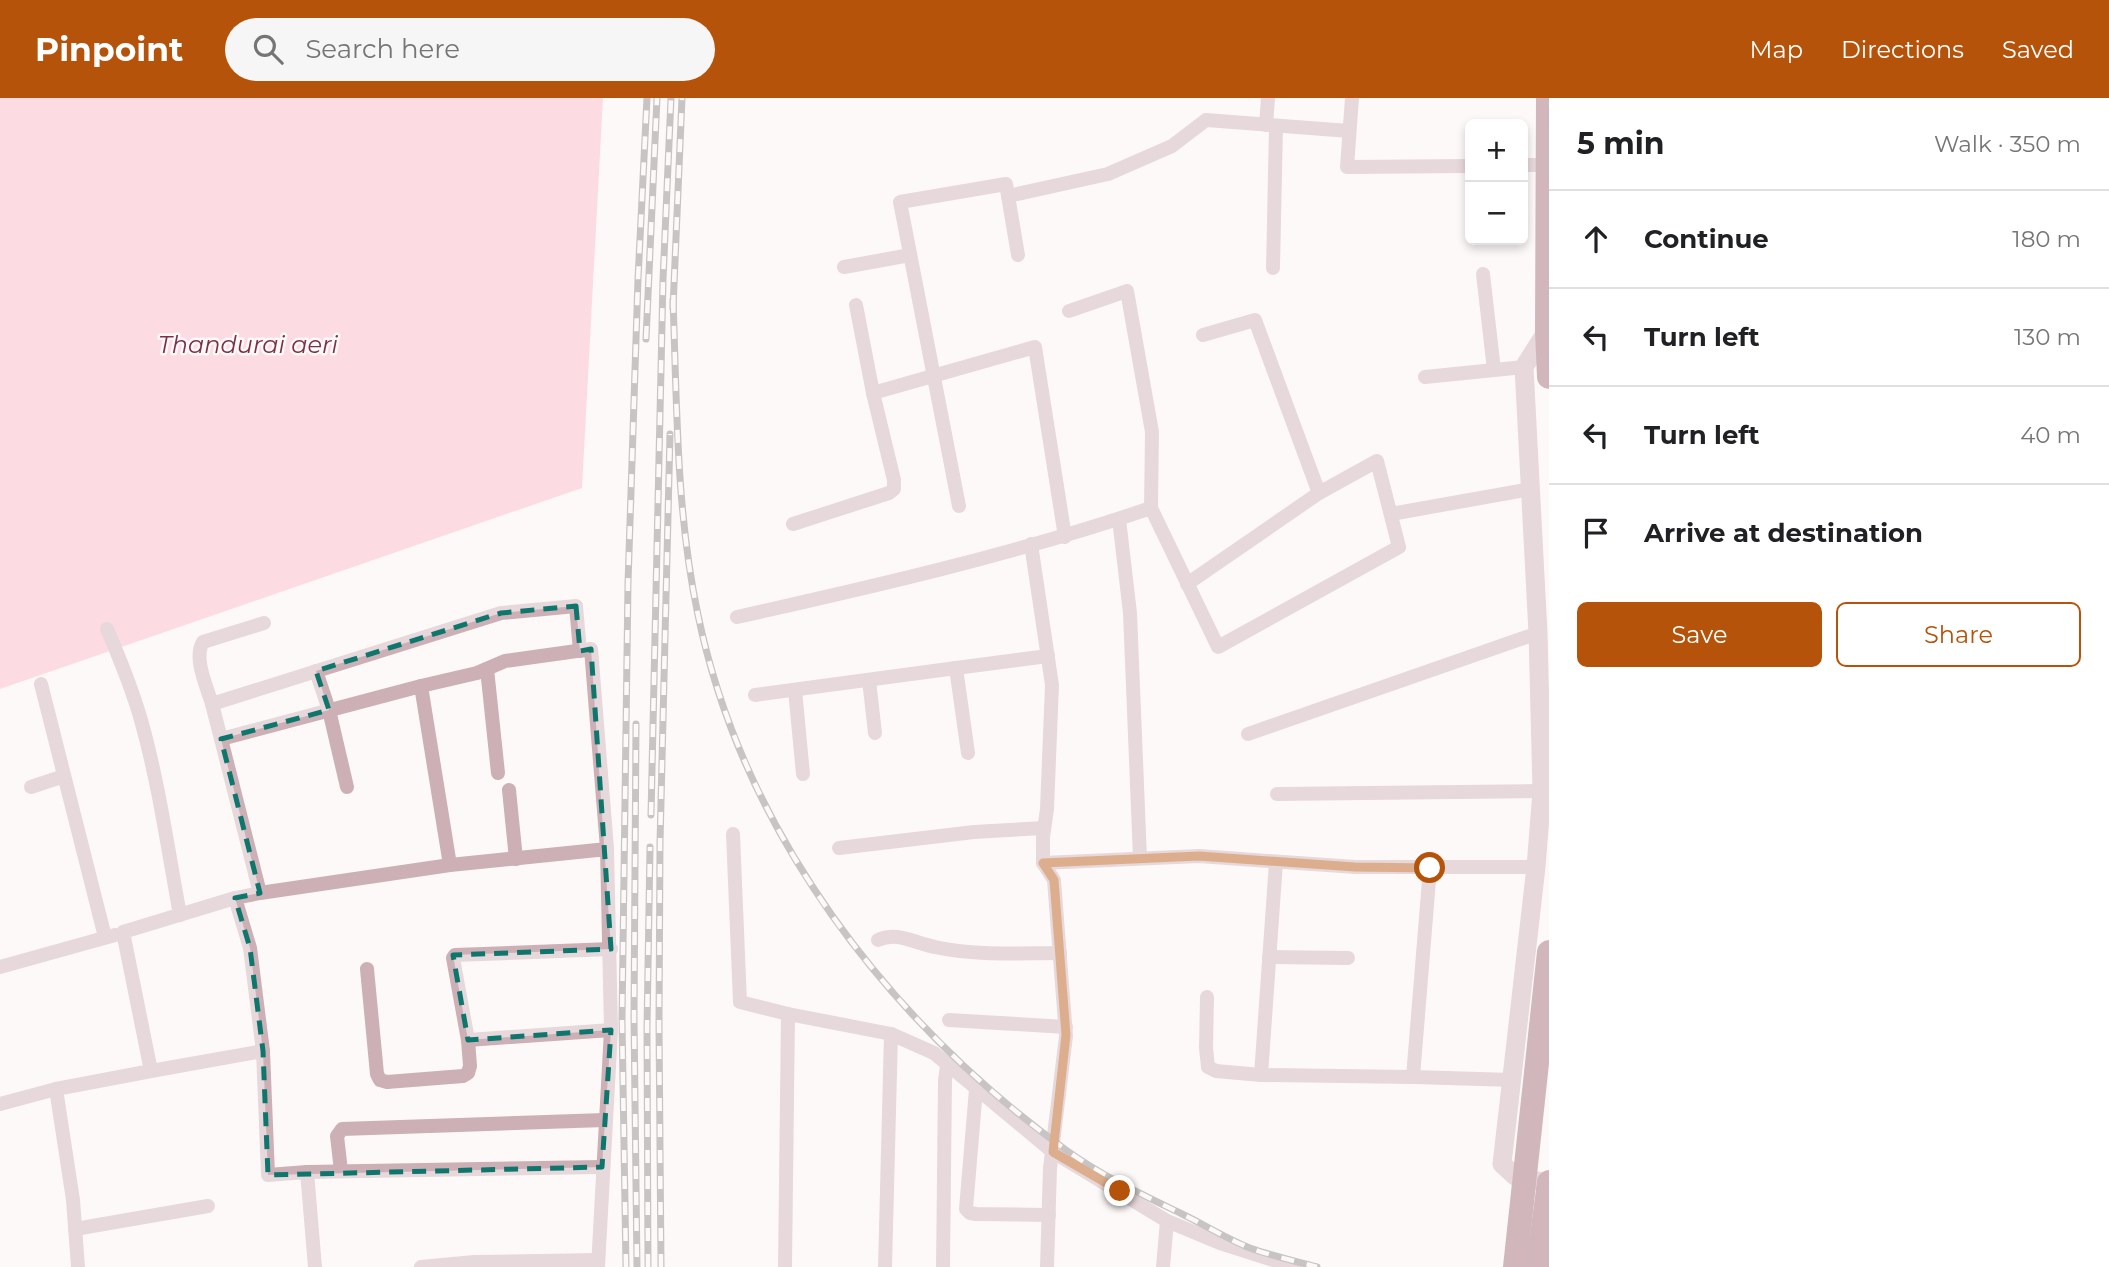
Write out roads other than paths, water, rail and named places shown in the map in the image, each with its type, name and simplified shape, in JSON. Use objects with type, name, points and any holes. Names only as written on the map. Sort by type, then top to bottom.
[{"type":"highway","points":[[1548,98],[1549,377]]},
{"type":"highway","points":[[1515,1267],[1549,952]]},
{"type":"highway","points":[[1538,1267],[1549,1182]]},
{"type":"street","points":[[1268,98],[1271,125],[1273,268]]},
{"type":"street","points":[[1352,98],[1347,167],[1465,166]]},
{"type":"street","points":[[1008,196],[1108,174],[1172,146],[1206,120],[1349,131]]},
{"type":"street","points":[[1528,165],[1549,165]]},
{"type":"street","points":[[959,506],[900,201],[1006,184],[1018,255]]},
{"type":"street","points":[[844,267],[911,255]]},
{"type":"street","points":[[1483,274],[1494,370]]},
{"type":"street","points":[[1069,311],[1127,291],[1152,432],[1151,508],[1187,583],[1218,647],[1399,547],[1377,461],[1319,493],[1187,583]]},
{"type":"street","points":[[793,524],[889,493],[894,489],[856,305]]},
{"type":"street","points":[[1203,335],[1255,320],[1319,493]]},
{"type":"street","points":[[1547,331],[1524,367],[1538,633],[1542,791],[1536,867],[1502,1164],[1515,1176],[1538,1181],[1549,1177]]},
{"type":"street","points":[[873,393],[1035,347],[1065,537]]},
{"type":"street","points":[[1425,377],[1524,367]]},
{"type":"street","points":[[1391,514],[1531,489]]},
{"type":"street","points":[[737,617],[901,580],[1065,537],[1151,508]]},
{"type":"street","points":[[1119,519],[1130,613],[1140,858]]},
{"type":"street","points":[[1031,544],[1052,685],[1043,863],[1054,880],[1066,1027],[1053,1152],[1047,1267]]},
{"type":"street","points":[[212,704],[500,613],[576,606],[580,651]]},
{"type":"street","points":[[260,892],[246,846],[198,649],[203,642],[264,623]]},
{"type":"street","points":[[107,629],[130,685],[144,732],[180,915]]},
{"type":"street","points":[[1248,734],[1538,633]]},
{"type":"street","points":[[221,739],[505,661],[591,649],[607,849],[611,950],[611,1030],[598,1264],[474,1262],[421,1267]]},
{"type":"street","points":[[755,695],[1048,656]]},
{"type":"street","points":[[487,668],[498,773]]},
{"type":"street","points":[[956,668],[968,753]]},
{"type":"street","points":[[317,671],[347,787]]},
{"type":"street","points":[[869,680],[875,733]]},
{"type":"street","points":[[41,684],[105,937]]},
{"type":"street","points":[[421,686],[450,866]]},
{"type":"street","points":[[796,690],[803,774]]},
{"type":"street","points":[[31,787],[64,776]]},
{"type":"street","points":[[509,790],[516,859]]},
{"type":"street","points":[[1278,794],[1542,791]]},
{"type":"street","points":[[839,848],[974,832],[1044,828]]},
{"type":"street","points":[[733,834],[740,1002],[891,1034],[934,1053],[1053,1152],[1167,1221],[1279,1265],[1295,1267]]},
{"type":"street","points":[[0,950],[2,966],[260,892],[450,866],[607,849]]},
{"type":"street","points":[[1043,863],[1199,856],[1355,867],[1536,867]]},
{"type":"street","points":[[1261,1075],[1276,862]]},
{"type":"street","points":[[1413,1077],[1430,868]]},
{"type":"street","points":[[235,898],[250,948],[262,1051],[268,1175],[341,1171],[602,1167]]},
{"type":"street","points":[[123,932],[151,1071]]},
{"type":"street","points":[[878,940],[888,935],[896,935],[917,944],[950,950],[1060,953]]},
{"type":"street","points":[[367,969],[376,1065],[380,1080],[387,1082],[463,1076],[468,1073],[468,1040],[453,958],[455,955],[611,950]]},
{"type":"street","points":[[1269,957],[1348,958]]},
{"type":"street","points":[[1207,997],[1208,1067],[1216,1071],[1261,1075],[1513,1080]]},
{"type":"street","points":[[785,1267],[788,1014]]},
{"type":"street","points":[[949,1020],[1066,1027]]},
{"type":"street","points":[[468,1040],[611,1030]]},
{"type":"street","points":[[884,1267],[891,1034]]},
{"type":"street","points":[[0,1104],[56,1089],[262,1051]]},
{"type":"street","points":[[943,1267],[947,1066]]},
{"type":"street","points":[[56,1089],[78,1267]]},
{"type":"street","points":[[976,1089],[967,1209],[976,1214],[1049,1215]]},
{"type":"street","points":[[341,1171],[337,1136],[339,1132],[347,1129],[605,1120]]},
{"type":"street","points":[[307,1172],[315,1267]]},
{"type":"street","points":[[75,1228],[208,1206]]},
{"type":"street","points":[[1163,1267],[1167,1221]]},
{"type":"water","name":"Thandurai aeri","points":[[0,98],[603,98],[582,488],[0,689]]},
{"type":"railway","points":[[626,1267],[622,1020],[628,583],[647,98]]},
{"type":"railway","points":[[646,339],[657,98]]},
{"type":"railway","points":[[651,815],[663,280],[671,98]]},
{"type":"railway","points":[[673,308],[682,98]]},
{"type":"railway","points":[[673,300],[681,497],[698,615],[719,695],[749,772],[787,846],[832,916],[883,981],[940,1043],[1001,1099],[1066,1150],[1123,1185],[1241,1244],[1317,1267]]},
{"type":"railway","points":[[661,1267],[660,843],[670,434]]},
{"type":"railway","points":[[636,724],[634,1018],[637,1267]]},
{"type":"railway","points":[[648,1267],[647,1028],[650,847]]}]
